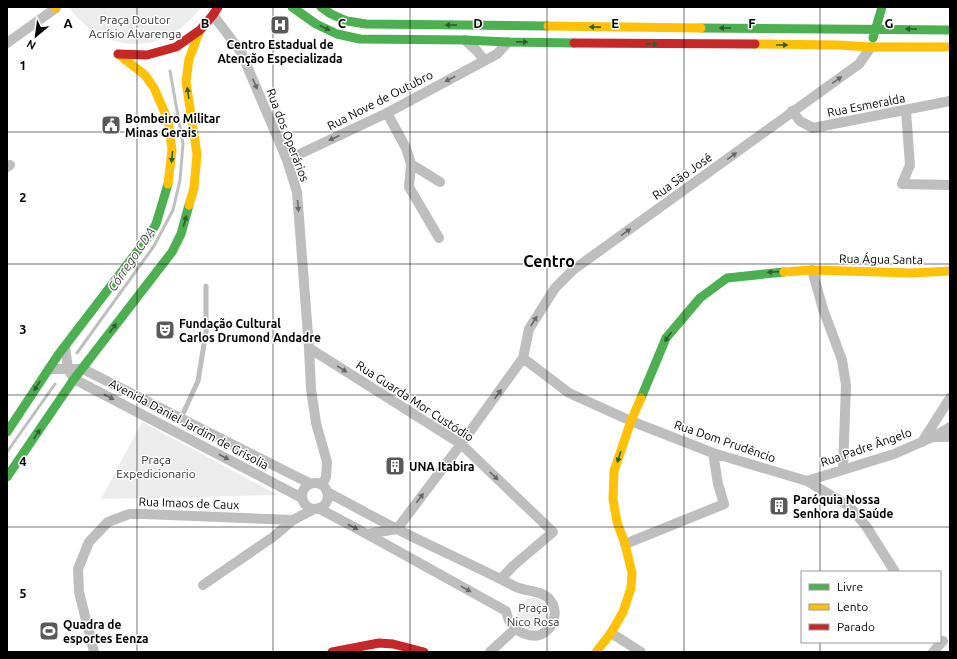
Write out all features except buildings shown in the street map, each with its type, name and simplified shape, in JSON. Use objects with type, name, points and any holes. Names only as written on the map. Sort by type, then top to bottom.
[{"type":"main road","points":[[292,7],[316,24],[337,34],[360,39],[949,48]]},
{"type":"main road","points":[[321,7],[331,14],[347,21],[366,24],[950,30]]},
{"type":"main road","name":"Rua São José","points":[[871,46],[882,7]]},
{"type":"main road","points":[[7,432],[64,347],[149,236],[156,224],[169,180],[172,150],[168,120],[154,88],[145,74],[118,54],[147,55],[176,47],[200,30],[216,11]]},
{"type":"main road","points":[[7,477],[74,379],[172,252],[181,234],[194,188],[197,154],[186,82],[189,59],[200,30]]},
{"type":"main road","name":"Rua Água Santa","points":[[596,652],[611,633],[623,612],[631,588],[632,573],[625,544],[617,522],[613,499],[614,471],[631,421],[666,338],[700,298],[727,278],[767,273],[812,270],[911,273],[950,272]]},
{"type":"main road","points":[[332,652],[379,643],[393,644],[424,652]]},
{"type":"street","points":[[7,43],[56,8]]},
{"type":"street","name":"Rua dos Operários","points":[[216,11],[241,52],[287,160],[297,192],[310,348],[311,389],[316,423],[327,462],[325,489]]},
{"type":"street","points":[[465,40],[484,60]]},
{"type":"street","name":"Rua Nove de Outubro","points":[[287,160],[387,113],[497,54],[508,42]]},
{"type":"street","name":"Rua São José","points":[[524,358],[529,329],[555,288],[572,270],[859,64],[871,46]]},
{"type":"street","name":"Rua Esmeralda","points":[[792,112],[800,120],[813,128],[906,111],[950,101]]},
{"type":"street","points":[[906,111],[910,165],[902,184],[950,185]]},
{"type":"street","points":[[387,113],[406,148],[411,164],[408,187],[439,238]]},
{"type":"street","points":[[411,164],[440,182]]},
{"type":"street","points":[[812,270],[823,309],[842,360],[846,385],[843,470]]},
{"type":"street","points":[[64,347],[68,369],[74,379]]},
{"type":"street","name":"Rua Guarda Mor Custódio","points":[[310,348],[461,444],[553,532],[513,566],[501,579]]},
{"type":"street","points":[[367,534],[396,529],[524,358]]},
{"type":"street","name":"Rua Dom Prudêncio","points":[[524,358],[569,393],[631,421],[713,453],[807,481],[849,506],[866,526],[894,571]]},
{"type":"street","name":"Avenida Daniel Jardim de Grisolia","points":[[49,369],[83,369],[309,483],[318,483],[325,489],[396,529],[501,579]]},
{"type":"street","name":"Avenida Daniel Jardim de Grisolia","points":[[74,379],[302,500],[310,508],[316,509],[367,534],[506,611],[511,623],[516,628]]},
{"type":"street","points":[[922,442],[950,398]]},
{"type":"street","name":"Rua Padre Ângelo","points":[[807,481],[894,454],[933,437],[950,427]]},
{"type":"street","name":"Rua Padre Ângelo","points":[[933,437],[950,437]]},
{"type":"street","points":[[625,544],[724,504],[718,484],[713,453]]},
{"type":"street","points":[[293,520],[302,500],[301,494],[303,489],[309,483]]},
{"type":"street","points":[[203,585],[273,537],[293,520],[322,507],[328,496],[325,489]]},
{"type":"street","name":"Rua Imaos de Caux","points":[[94,652],[79,592],[78,569],[88,542],[108,522],[128,514],[293,520]]},
{"type":"street","points":[[263,519],[270,527],[273,537]]},
{"type":"street","points":[[490,652],[516,628],[524,634],[534,636],[542,634],[548,630],[552,624],[554,616],[554,608],[550,600],[544,595],[520,589],[501,579]]},
{"type":"street","points":[[611,633],[641,652]]},
{"type":"street","points":[[933,652],[944,642]]},
{"type":"street","points":[[393,644],[406,652]]},
{"type":"lane","points":[[181,418],[198,381],[206,332],[206,286]]},
{"type":"green space","name":"Praça Doutor Acrísio Alvarenga","points":[[70,7],[200,7],[194,16],[177,31],[150,43],[135,44],[106,38],[93,31],[76,16]]},
{"type":"green space","name":"Praça Expedicionario","points":[[142,422],[278,495],[101,499]]},
{"type":"green space","name":"Praça Nico Rosa","points":[[533,598],[542,601],[546,605],[549,614],[546,623],[542,627],[533,630],[524,627],[520,623],[517,614],[520,605],[524,601]]},
{"type":"waterway","name":"Córrego CDA","points":[[77,353],[154,246],[173,210],[180,180],[183,144],[170,71]]},
{"type":"waterway","name":"Córrego CDA","points":[[7,452],[55,384]]},
{"type":"traffic: fast","points":[[292,7],[316,24],[337,34],[360,39],[574,43]]},
{"type":"traffic: fast","points":[[321,7],[331,14],[347,21],[366,24],[548,26]]},
{"type":"traffic: fast","points":[[873,38],[882,7]]},
{"type":"traffic: fast","points":[[701,28],[950,30]]},
{"type":"traffic: fast","points":[[7,432],[58,355],[149,236],[156,224],[168,184]]},
{"type":"traffic: fast","points":[[7,477],[74,379],[172,252],[181,234],[189,205]]},
{"type":"traffic: fast","points":[[641,398],[666,338],[700,298],[727,278],[784,272]]},
{"type":"traffic: slow","points":[[548,26],[701,28]]},
{"type":"traffic: slow","points":[[189,205],[194,188],[197,154],[186,82],[189,59],[200,30]]},
{"type":"traffic: slow","points":[[755,44],[871,47],[950,47]]},
{"type":"traffic: slow","points":[[118,54],[145,75],[154,88],[168,120],[172,150],[168,184]]},
{"type":"traffic: slow","points":[[784,272],[812,270],[911,273],[950,271]]},
{"type":"traffic: slow","points":[[596,652],[611,633],[623,612],[631,588],[632,573],[625,544],[617,522],[613,499],[614,471],[631,421],[641,398]]},
{"type":"traffic: jam","points":[[118,54],[147,55],[176,47],[200,30],[218,7]]},
{"type":"traffic: jam","points":[[574,43],[755,44]]},
{"type":"traffic: jam","points":[[332,652],[379,643],[393,644],[424,652]]},
{"type":"place","name":"Centro Estadual de Atenção Especializada","points":[[280,25]]},
{"type":"place","name":"Bombeiro Militar Minas Gerais","points":[[111,125]]},
{"type":"place","name":"Fundação Cultural Carlos Drumond Andadre","points":[[165,330]]},
{"type":"place","name":"UNA Itabira","points":[[395,466]]},
{"type":"place","name":"Paróquia Nossa Senhora da Saúde","points":[[779,506]]},
{"type":"place","name":"Quadra de esportes Eenza","points":[[49,631]]},
{"type":"district","name":"Centro","points":[[549,261]]}]
